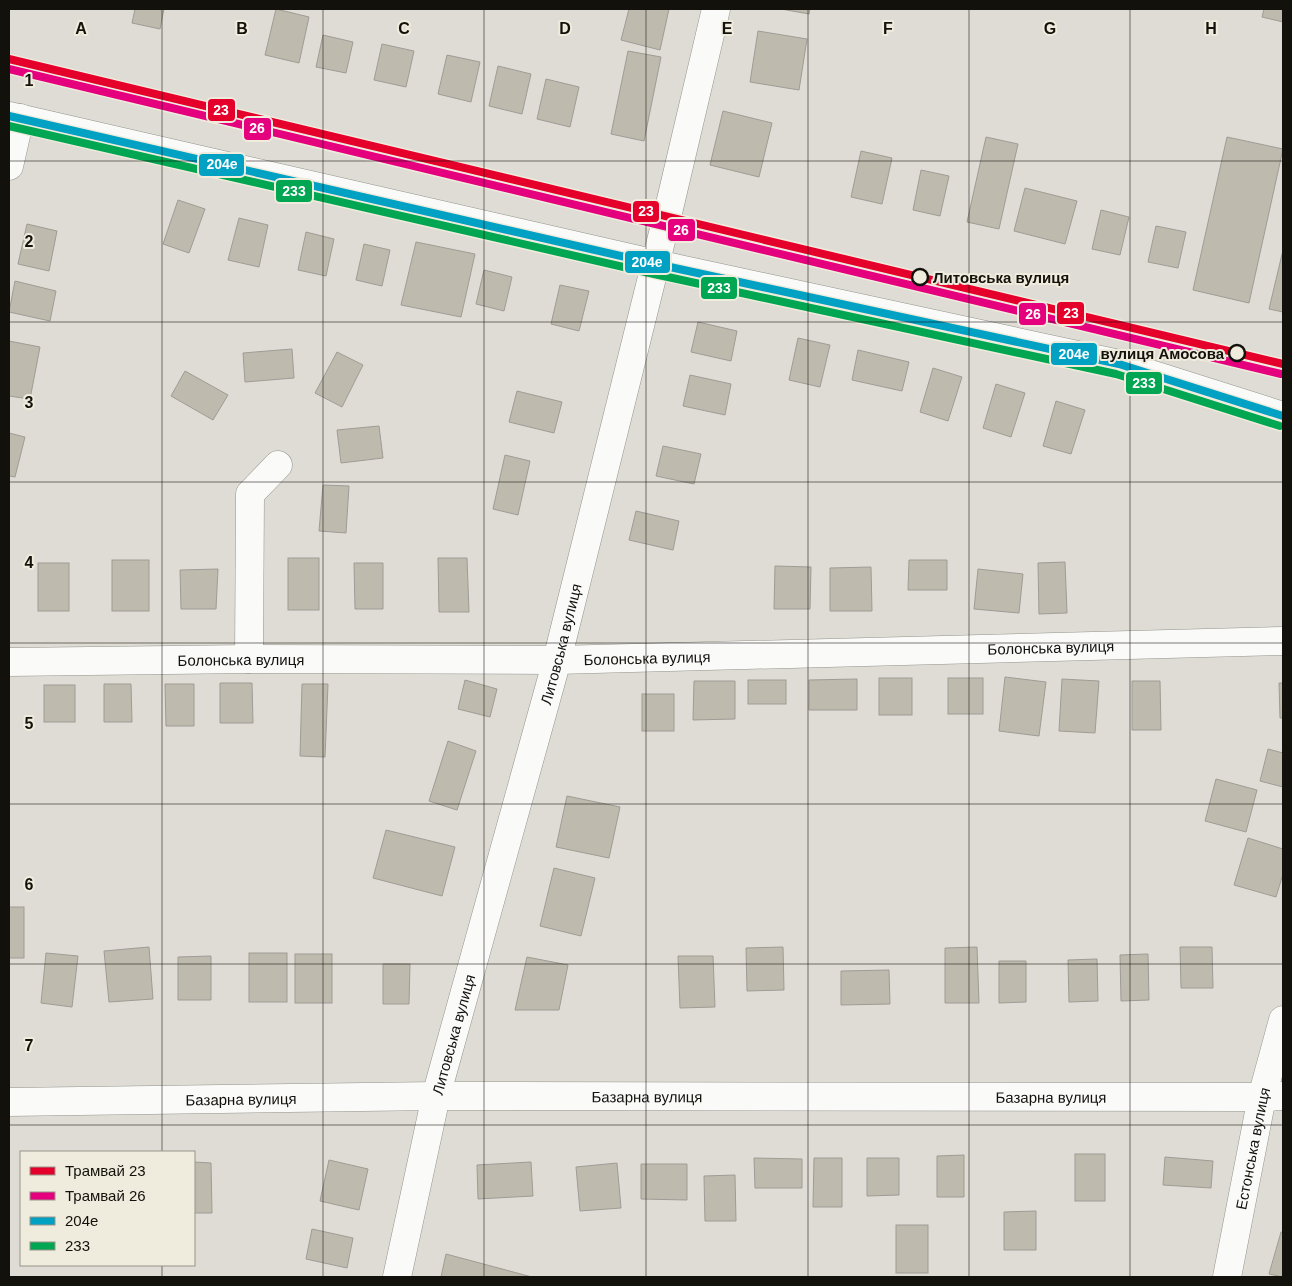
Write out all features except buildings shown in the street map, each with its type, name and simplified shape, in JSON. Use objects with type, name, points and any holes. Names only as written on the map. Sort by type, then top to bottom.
[{"type":"street","name":"Литовська вулиця","points":[[397,1277],[436,1096],[557,660],[656,264],[716,9]]},
{"type":"street","points":[[9,166],[14,117],[656,264],[1119,364],[1283,416]]},
{"type":"street","points":[[249,659],[250,494],[278,464]]},
{"type":"street","name":"Болонська вулиця","points":[[9,662],[249,659],[557,660],[1283,641]]},
{"type":"street","name":"Естонська вулиця","points":[[1227,1277],[1273,1097],[1283,1020]]},
{"type":"street","name":"Базарна вулиця","points":[[9,1102],[436,1096],[1273,1097]]},
{"type":"tram line","name":"23","points":[[9,59],[1283,364]]},
{"type":"tram line","name":"26","points":[[9,69],[1281,374]]},
{"type":"transit line","name":"204е","points":[[9,116],[656,264],[1119,364],[1283,416]]},
{"type":"transit line","name":"233","points":[[9,126],[654,274],[1116,374],[1280,426]]},
{"type":"place","name":"Литовська вулиця","points":[[920,277]]},
{"type":"place","name":"вулиця Амосова","points":[[1237,353]]}]
